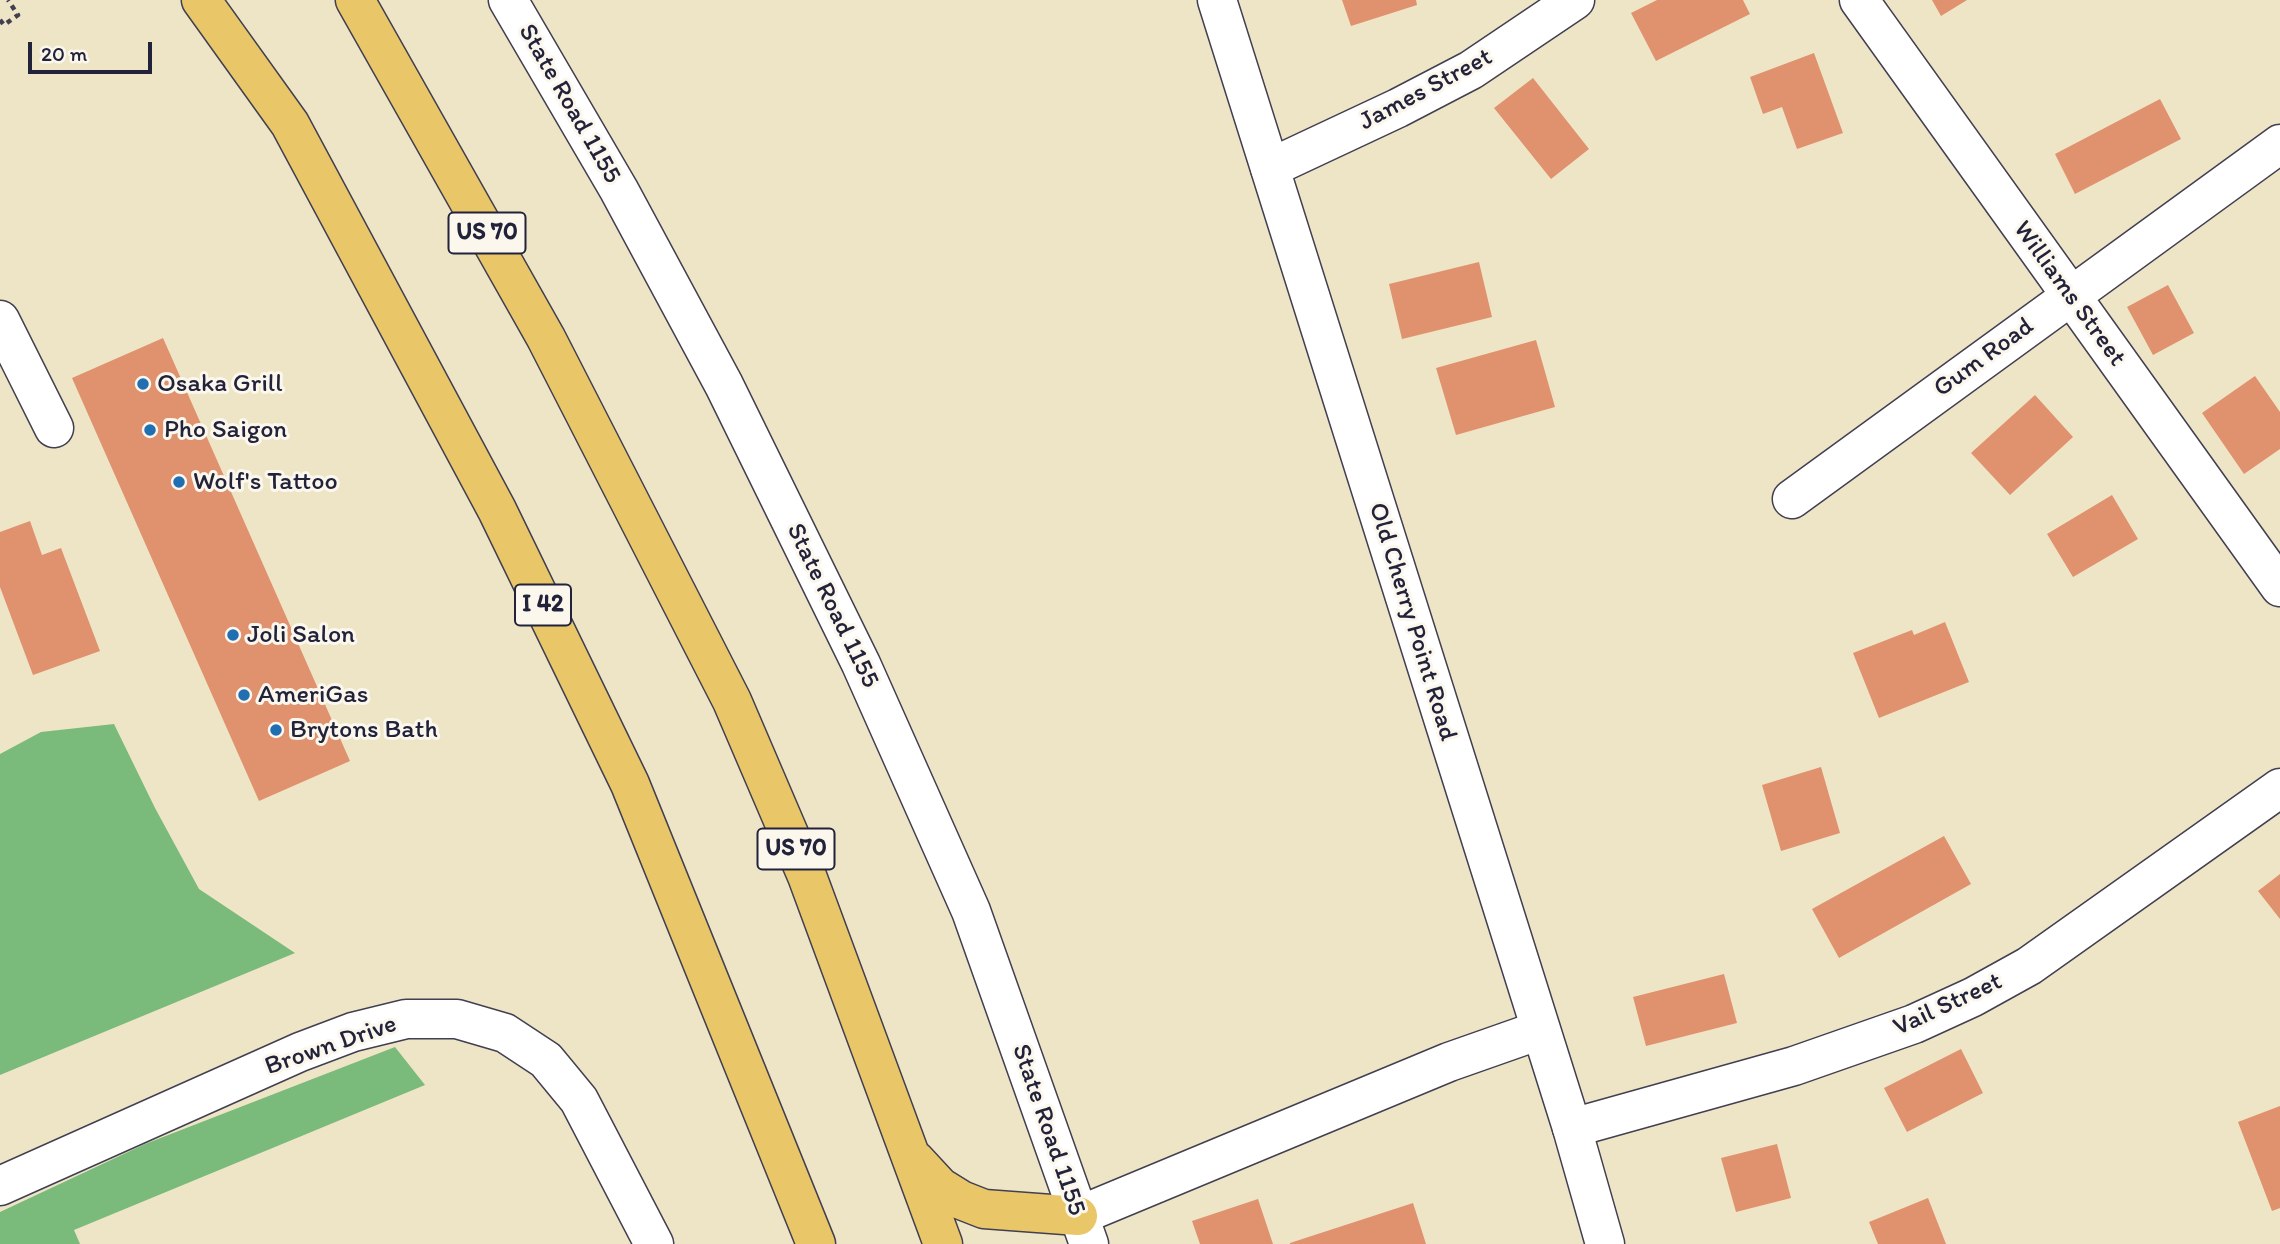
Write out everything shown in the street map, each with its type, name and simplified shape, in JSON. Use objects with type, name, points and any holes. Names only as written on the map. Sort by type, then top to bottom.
[{"type":"highway","name":"I 42","points":[[201,0],[290,124],[497,510],[630,784],[801,1226],[816,1244]]},
{"type":"highway","name":"US 70","points":[[355,0],[546,338],[732,701],[807,876],[943,1244]]},
{"type":"highway","points":[[906,1149],[940,1187],[961,1200],[1074,1235]]},
{"type":"street","name":"State Road 1155","points":[[508,0],[619,190],[724,385],[861,664],[971,911],[1074,1235]]},
{"type":"street","name":"Old Cherry Point Road","points":[[1217,0],[1572,1128],[1605,1244]]},
{"type":"street","name":"James Street","points":[[1269,168],[1398,108],[1471,70],[1576,0]]},
{"type":"street","name":"Williams Street","points":[[1859,0],[2069,296],[2280,586]]},
{"type":"street","name":"Gum Road","points":[[1791,499],[2280,144]]},
{"type":"street","points":[[0,320],[12,374],[54,428]]},
{"type":"street","name":"Vail Street","points":[[1572,1128],[1794,1066],[1914,1024],[1973,998],[2029,966],[2280,788]]},
{"type":"street","name":"Brown Drive","points":[[0,1186],[300,1052],[353,1032],[406,1019],[457,1019],[505,1032],[546,1060],[579,1100],[654,1244]]},
{"type":"street","points":[[1074,1235],[1449,1062],[1540,1030]]},
{"type":"path","points":[[0,20],[4,25],[18,15],[8,0]]},
{"type":"green space","points":[[114,724],[199,889],[295,953],[0,1075],[0,754],[41,732]]},
{"type":"green space","points":[[395,1047],[425,1085],[74,1230],[80,1244],[0,1244],[0,1212],[145,1144]]},
{"type":"building","points":[[1342,0],[1416,0],[1417,5],[1351,26]]},
{"type":"building","points":[[1657,0],[1743,0],[1750,14],[1656,61],[1631,13]]},
{"type":"building","points":[[1932,0],[1967,0],[1941,16]]},
{"type":"building","points":[[1814,53],[1843,133],[1797,149],[1782,107],[1763,114],[1750,77]]},
{"type":"building","points":[[1533,78],[1589,149],[1551,179],[1494,108]]},
{"type":"building","points":[[2160,99],[2181,139],[2075,194],[2055,154]]},
{"type":"building","points":[[1479,262],[1492,317],[1402,339],[1389,284]]},
{"type":"building","points":[[2168,285],[2194,333],[2153,355],[2127,307]]},
{"type":"building","points":[[163,338],[350,761],[259,801],[72,378]]},
{"type":"building","points":[[1536,340],[1555,407],[1456,435],[1436,368]]},
{"type":"building","points":[[2255,376],[2280,412],[2280,449],[2244,474],[2202,413]]},
{"type":"building","points":[[2035,395],[2073,437],[2010,495],[1971,453]]},
{"type":"building","points":[[2112,495],[2138,539],[2073,577],[2047,534]]},
{"type":"building","points":[[30,521],[42,555],[61,548],[100,651],[33,675],[0,587],[0,532]]},
{"type":"building","points":[[1945,622],[1969,682],[1879,718],[1853,653],[1912,630],[1914,635]]},
{"type":"building","points":[[1821,767],[1840,833],[1781,851],[1762,785]]},
{"type":"building","points":[[1944,836],[1971,884],[1839,958],[1812,909]]},
{"type":"building","points":[[2280,874],[2280,919],[2258,891]]},
{"type":"building","points":[[1724,974],[1737,1023],[1646,1046],[1633,997]]},
{"type":"building","points":[[1961,1049],[1983,1093],[1907,1132],[1884,1088]]},
{"type":"building","points":[[2280,1106],[2280,1208],[2272,1211],[2238,1122]]},
{"type":"building","points":[[1777,1144],[1791,1198],[1736,1212],[1721,1158]]},
{"type":"building","points":[[1928,1198],[1946,1244],[1878,1244],[1869,1222]]},
{"type":"building","points":[[1258,1199],[1273,1244],[1200,1244],[1192,1221]]},
{"type":"building","points":[[1413,1203],[1426,1244],[1290,1244],[1290,1243]]},
{"type":"place","name":"Osaka Grill","points":[[143,384]]},
{"type":"place","name":"Pho Saigon","points":[[150,430]]},
{"type":"place","name":"Wolf's Tattoo","points":[[179,482]]},
{"type":"place","name":"Joli Salon","points":[[233,635]]},
{"type":"place","name":"AmeriGas","points":[[244,695]]},
{"type":"place","name":"Brytons Bath","points":[[276,730]]}]
